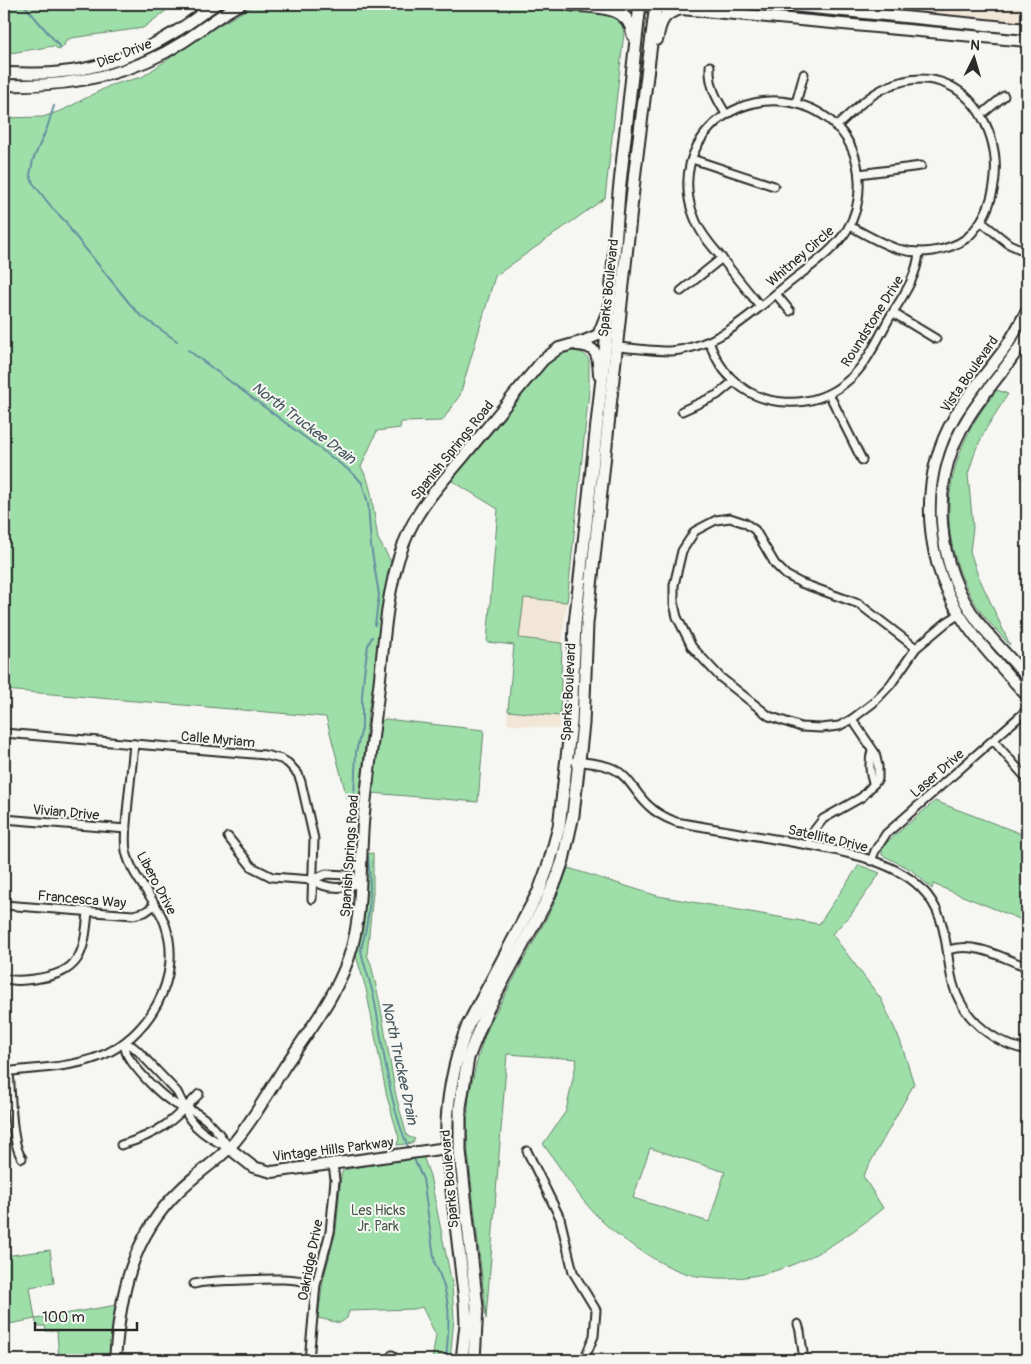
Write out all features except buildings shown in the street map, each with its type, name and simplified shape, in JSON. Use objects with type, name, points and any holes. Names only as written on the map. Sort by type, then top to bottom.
[{"type":"main road","name":"Disc Drive","points":[[4,73],[53,73],[93,68],[110,63],[130,56],[161,40],[216,4]]},
{"type":"main road","name":"Disc Drive","points":[[4,85],[38,86],[60,84],[93,79],[120,72],[183,42],[223,13],[241,4]]},
{"type":"main road","points":[[567,4],[605,8],[619,13],[630,23],[634,48]]},
{"type":"main road","points":[[627,4],[656,5],[1027,41]]},
{"type":"main road","name":"Sparks Boulevard","points":[[462,1360],[466,1324],[463,1279],[447,1148],[446,1129],[449,1090],[460,1045],[477,1006],[525,917],[546,873],[559,827],[571,722],[574,633],[610,300],[639,4]]},
{"type":"main road","points":[[772,4],[1027,29]]},
{"type":"main road","name":"Sparks Boulevard","points":[[474,1360],[477,1307],[460,1151],[460,1107],[468,1058],[476,1035],[486,1012],[546,902],[563,860],[573,815],[583,724],[587,624],[656,5]]},
{"type":"main road","points":[[644,104],[655,62],[660,25],[669,12],[685,8]]},
{"type":"main road","points":[[593,459],[611,354],[617,347],[612,339],[618,274],[616,226]]},
{"type":"main road","name":"Spanish Springs Road","points":[[115,1360],[126,1283],[133,1258],[142,1238],[154,1220],[177,1193],[229,1148],[239,1136],[336,987],[345,969],[356,931],[361,899],[360,882],[364,816],[386,625],[394,576],[410,529],[430,498],[552,352],[598,335],[610,300]]},
{"type":"main road","name":"Vista Boulevard","points":[[1027,310],[1002,354],[964,402],[954,418],[938,456],[930,496],[929,516],[938,569],[960,614],[974,634],[1027,696]]},
{"type":"main road","name":"Vista Boulevard","points":[[1027,335],[961,430],[953,448],[946,474],[942,492],[941,517],[949,567],[967,604],[979,622],[1027,677]]},
{"type":"main road","points":[[571,345],[587,346],[596,354],[600,388]]},
{"type":"main road","points":[[460,1107],[454,1120],[452,1139],[447,1148],[454,1153],[463,1222],[472,1259]]},
{"type":"main road","name":"Vintage Hills Parkway","points":[[229,1148],[247,1163],[265,1171],[283,1171],[447,1148]]},
{"type":"street","points":[[710,66],[714,94],[726,114]]},
{"type":"street","points":[[796,103],[804,74]]},
{"type":"street","points":[[836,127],[877,92],[895,84],[912,80],[948,84],[968,94],[992,118]]},
{"type":"street","points":[[986,111],[1004,96]]},
{"type":"street","name":"Whitney Circle","points":[[617,347],[672,351],[708,342],[733,328],[832,249],[850,226],[858,202],[859,174],[852,150],[836,127],[819,113],[796,103],[773,100],[762,100],[739,107],[718,120],[705,134],[692,159],[688,184],[691,208],[701,231],[760,306]]},
{"type":"street","points":[[692,159],[774,186]]},
{"type":"street","points":[[859,174],[920,166]]},
{"type":"street","points":[[850,226],[897,248],[919,252],[931,251],[953,245],[974,233],[984,224],[995,208]]},
{"type":"street","points":[[984,224],[1010,244],[1027,252]]},
{"type":"street","name":"Roundstone Drive","points":[[708,342],[722,368],[734,381],[754,394],[775,401],[799,402],[829,394],[845,384],[858,370],[916,272],[919,252]]},
{"type":"street","points":[[681,291],[722,258]]},
{"type":"street","points":[[776,294],[790,311]]},
{"type":"street","points":[[893,313],[936,339]]},
{"type":"street","points":[[682,411],[717,396],[734,381]]},
{"type":"street","points":[[829,394],[862,460]]},
{"type":"street","points":[[916,648],[859,604],[801,583],[786,575],[775,564],[755,530],[745,523],[730,518],[716,520],[695,531],[682,550],[674,585],[674,604],[677,617],[692,647],[720,677],[769,716],[801,727],[821,728],[839,726],[852,719],[873,703],[892,684],[916,648],[947,622],[960,614]]},
{"type":"street","name":"Laser Drive","points":[[871,861],[886,834],[1027,710]]},
{"type":"street","points":[[808,845],[813,832],[823,818],[862,797],[878,779],[874,767],[875,754],[852,719]]},
{"type":"street","name":"Calle Myriam","points":[[4,732],[264,755],[288,763],[298,774],[301,782],[313,831],[312,899]]},
{"type":"street","points":[[993,740],[1027,779]]},
{"type":"street","name":"Libero Drive","points":[[7,1072],[88,1060],[108,1053],[124,1043],[142,1025],[157,1003],[166,984],[169,973],[169,941],[165,923],[132,868],[126,850],[126,829],[134,744]]},
{"type":"street","name":"Satellite Drive","points":[[567,760],[604,766],[621,773],[648,806],[676,822],[842,851],[910,878],[928,896],[940,916],[944,927],[954,987],[959,1000],[982,1030],[1003,1042],[1027,1050]]},
{"type":"street","name":"Vivian Drive","points":[[4,819],[126,829]]},
{"type":"street","points":[[228,837],[252,867],[265,874],[279,878],[312,880],[325,886],[348,888],[360,882]]},
{"type":"street","points":[[312,880],[321,875],[347,875],[360,882]]},
{"type":"street","name":"Francesca Way","points":[[4,904],[133,915],[145,912],[155,905]]},
{"type":"street","points":[[4,978],[17,981],[51,976],[66,970],[77,960],[84,946],[88,912]]},
{"type":"street","points":[[948,950],[973,947],[1022,965]]},
{"type":"street","name":"Vintage Hills Parkway","points":[[124,1043],[138,1050],[177,1092],[185,1108],[186,1115],[208,1136],[229,1148]]},
{"type":"street","name":"Vintage Hills Parkway","points":[[124,1043],[129,1058],[170,1102],[199,1113],[217,1130],[229,1148]]},
{"type":"street","points":[[7,1072],[15,1142],[18,1153],[22,1158]]},
{"type":"street","points":[[121,1145],[155,1133],[170,1123],[199,1094]]},
{"type":"street","points":[[527,1151],[560,1218],[573,1272],[596,1310],[594,1336],[584,1360]]},
{"type":"street","name":"Oakridge Drive","points":[[309,1360],[316,1284],[330,1232],[335,1180],[333,1164]]},
{"type":"street","points":[[194,1284],[211,1281],[295,1279],[316,1284]]},
{"type":"street","points":[[798,1324],[804,1360]]},
{"type":"shaded area","points":[[830,4],[1027,4],[1027,23]]},
{"type":"shaded area","points":[[524,598],[567,602],[562,643],[519,639]]},
{"type":"shaded area","points":[[508,711],[560,716],[559,729],[507,724]]},
{"type":"green space","points":[[4,4],[175,4],[143,28],[71,38],[65,41],[64,46],[59,50],[54,46],[4,54]]},
{"type":"green space","points":[[256,4],[526,4],[596,11],[617,19],[624,33],[605,198],[495,276],[460,395],[442,421],[401,422],[400,428],[377,431],[361,467],[367,478],[371,493],[378,539],[393,565],[368,714],[360,795],[347,798],[326,717],[4,690],[4,118],[43,117],[63,110],[111,85],[142,77],[214,28]]},
{"type":"green space","points":[[565,351],[582,353],[589,360],[589,391],[567,602],[524,598],[519,638],[562,643],[560,716],[508,711],[514,645],[487,642],[498,509],[449,479],[540,370],[557,354]]},
{"type":"green space","points":[[997,390],[1008,394],[987,427],[976,449],[968,474],[973,528],[970,551],[977,573],[1010,645],[979,609],[961,576],[953,548],[949,521],[950,494],[955,467],[965,440],[979,415]]},
{"type":"green space","points":[[385,719],[484,730],[478,802],[372,793],[378,727],[379,723]]},
{"type":"green space","points":[[935,801],[1027,836],[1027,922],[933,884],[932,889],[910,869],[882,855],[882,849],[886,843]]},
{"type":"green space","points":[[373,853],[373,892],[367,955],[371,964],[380,1004],[396,1096],[407,1136],[415,1139],[412,1143],[397,1145],[399,1138],[387,1097],[366,989],[355,952],[364,910],[364,854]]},
{"type":"green space","points":[[859,865],[880,873],[850,916],[832,934],[881,999],[900,1040],[914,1084],[863,1176],[883,1208],[846,1236],[806,1259],[763,1274],[718,1278],[695,1276],[676,1270],[637,1248],[603,1222],[569,1182],[543,1144],[566,1111],[577,1059],[507,1054],[486,1319],[468,1153],[469,1095],[483,1041],[491,1021],[553,906],[568,868],[658,896],[819,924]],"holes":[[[650,1148],[725,1172],[709,1222],[633,1198]]]},
{"type":"green space","name":"Les Hicks Jr. Park","points":[[423,1156],[430,1176],[452,1284],[454,1319],[450,1360],[432,1360],[436,1335],[422,1307],[414,1309],[349,1311],[347,1318],[340,1323],[318,1318],[323,1281],[336,1231],[343,1170]]},
{"type":"green space","points":[[50,1250],[54,1283],[30,1287],[35,1319],[4,1325],[4,1256]]},
{"type":"green space","points":[[117,1305],[109,1360],[59,1360],[57,1331],[46,1331],[45,1326],[37,1326],[35,1319]]},
{"type":"waterway","name":"North Truckee Drain","points":[[22,4],[61,48]]},
{"type":"waterway","name":"North Truckee Drain","points":[[54,106],[33,160],[30,175],[33,183],[140,315],[177,341]]},
{"type":"waterway","name":"North Truckee Drain","points":[[188,350],[346,468],[362,483],[368,503],[371,546],[379,595],[375,625]]},
{"type":"waterway","name":"North Truckee Drain","points":[[354,796],[356,752],[362,728],[364,673],[368,645],[372,637]]},
{"type":"waterway","name":"North Truckee Drain","points":[[368,856],[369,903],[361,950],[374,998],[391,1094],[409,1149]]},
{"type":"waterway","name":"North Truckee Drain","points":[[413,1157],[423,1179],[435,1264],[441,1277],[447,1300],[449,1322],[446,1360]]}]
